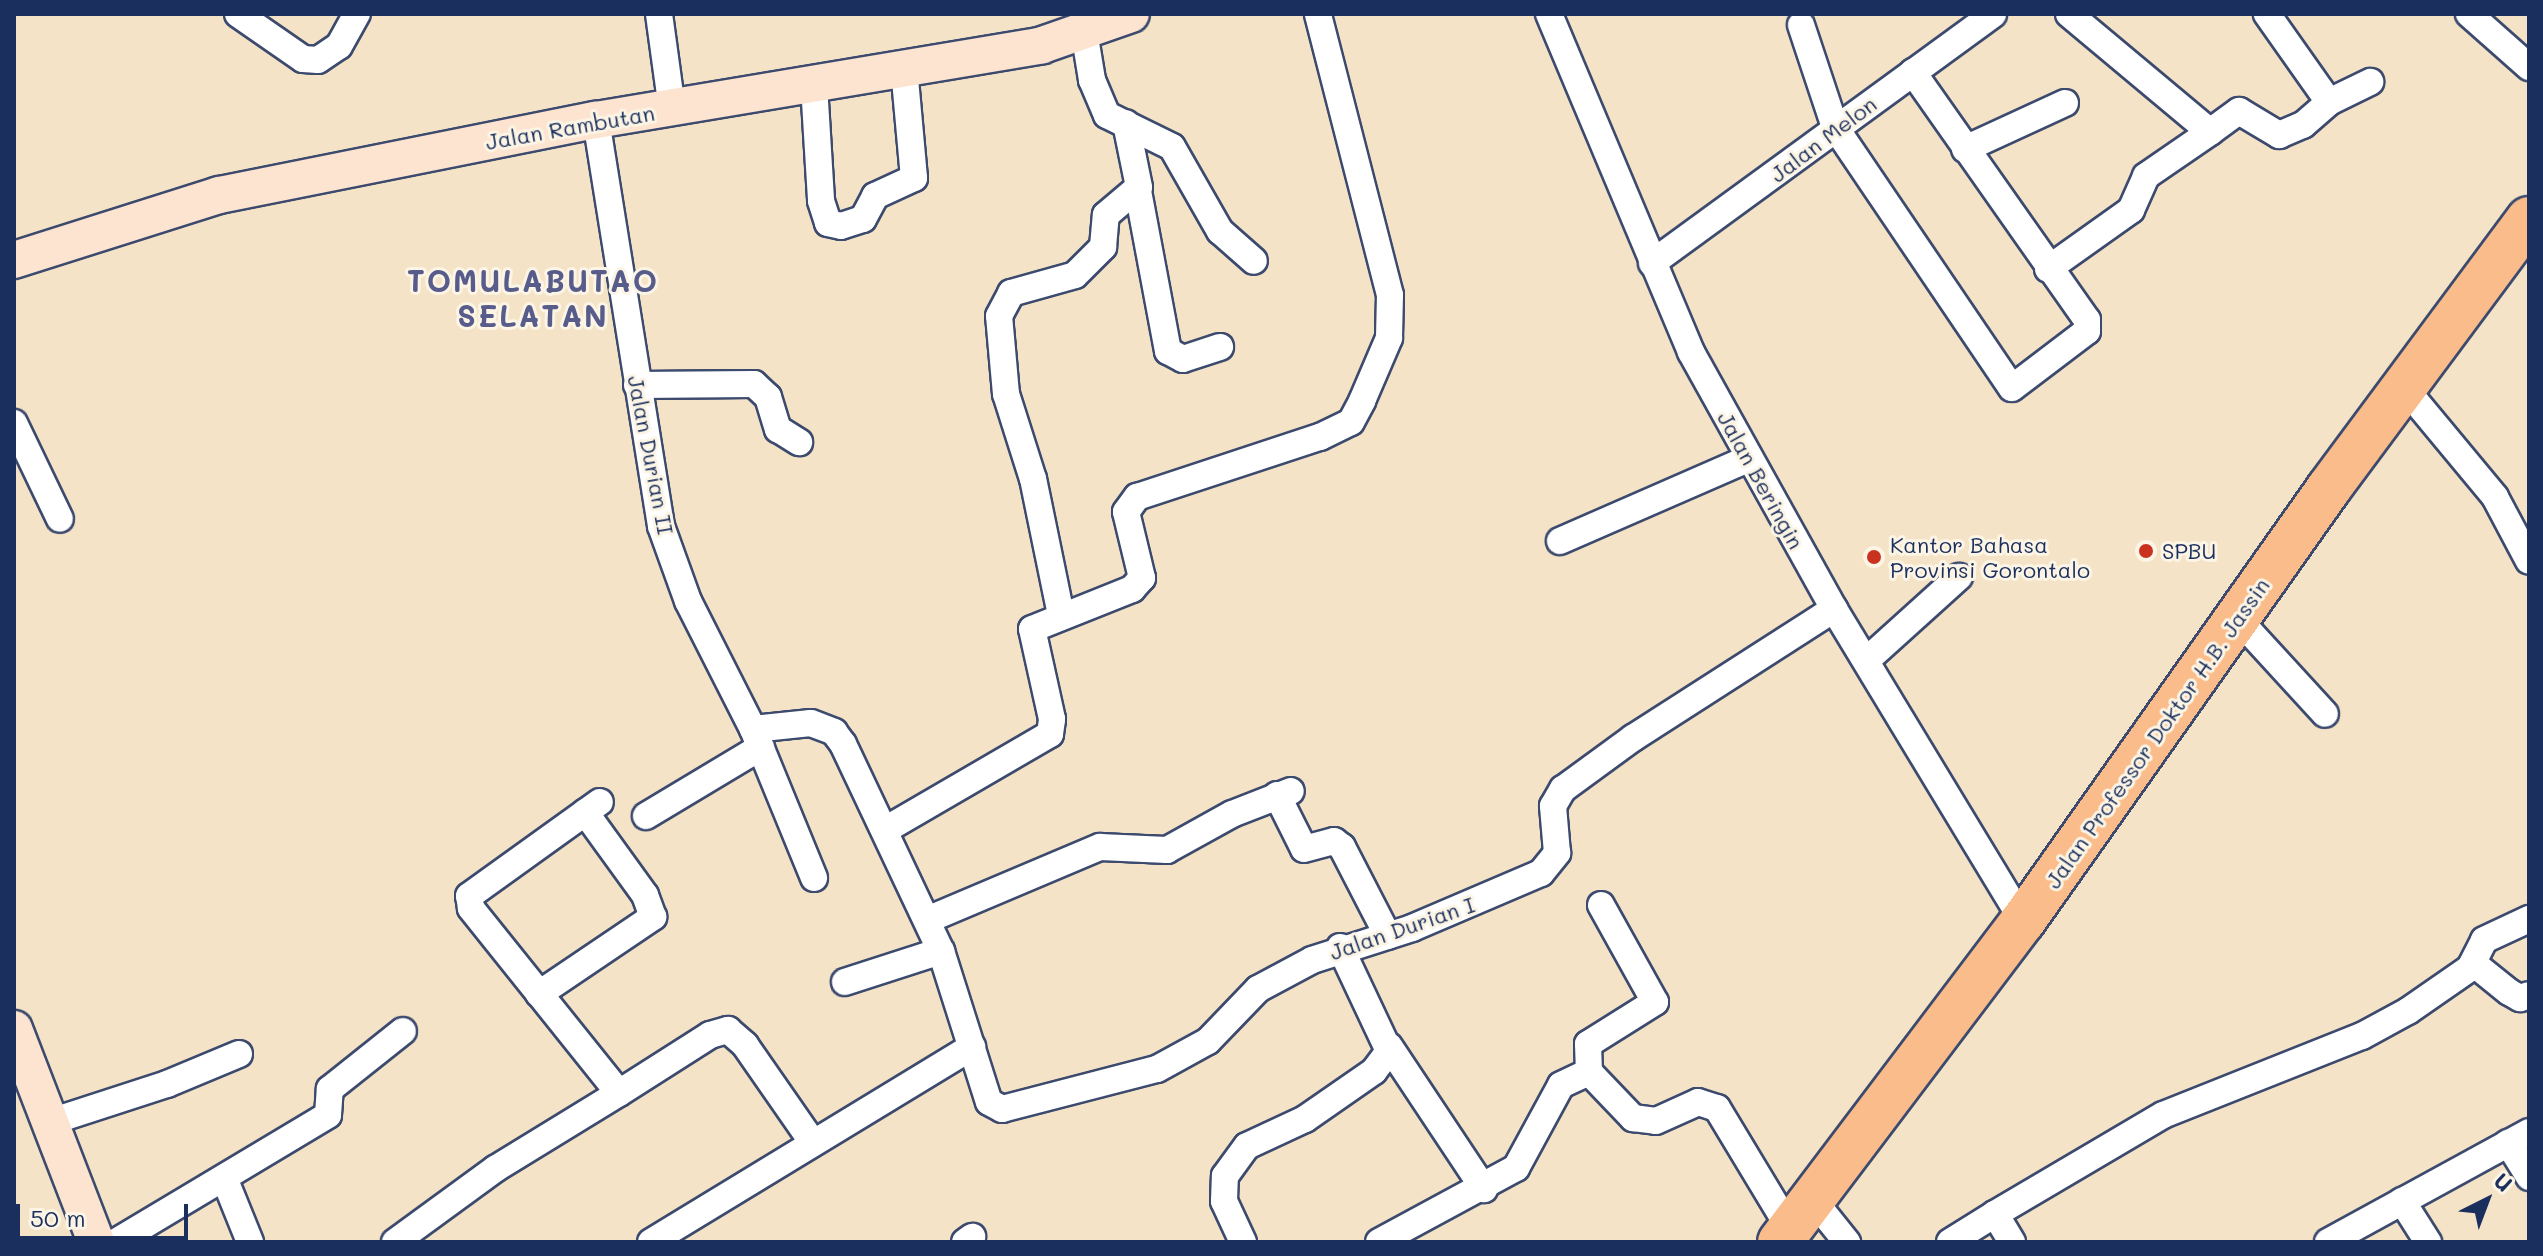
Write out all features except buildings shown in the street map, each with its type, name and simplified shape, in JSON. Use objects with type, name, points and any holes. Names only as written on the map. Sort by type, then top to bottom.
[{"type":"highway","name":"Jalan Professor Doktor H.B. Jassin","points":[[1795,1224],[2023,921],[2403,386],[2529,219]]},
{"type":"street","points":[[238,14],[303,59],[318,60],[339,46],[357,14]]},
{"type":"street","points":[[659,14],[672,109]]},
{"type":"street","name":"Jalan Rambutan","points":[[14,260],[219,195],[596,120],[1042,45],[1131,14]]},
{"type":"street","points":[[885,830],[1050,734],[1052,719],[1030,636],[1038,623],[1132,589],[1142,578],[1126,512],[1137,497],[1285,449],[1351,422],[1389,338],[1390,295],[1318,14]]},
{"type":"street","name":"Jalan Beringin","points":[[1549,14],[1691,352],[1834,609],[2023,921]]},
{"type":"street","name":"Jalan Melon","points":[[1652,263],[1993,14]]},
{"type":"street","points":[[2069,14],[2210,132]]},
{"type":"street","points":[[2267,14],[2329,102]]},
{"type":"street","points":[[2469,14],[2529,67]]},
{"type":"street","points":[[1801,25],[1835,127],[2007,388],[2087,331],[2087,320],[2048,269],[1913,72]]},
{"type":"street","points":[[1084,31],[1098,95],[1107,115],[1172,147],[1220,231],[1254,261]]},
{"type":"street","points":[[814,85],[821,201],[828,223],[841,226],[863,219],[875,196],[914,178],[904,69]]},
{"type":"street","points":[[2048,269],[2131,210],[2146,176],[2239,111],[2279,135],[2303,125],[2329,102],[2370,82]]},
{"type":"street","points":[[1965,149],[2065,103]]},
{"type":"street","name":"Jalan Durian II","points":[[596,120],[661,526],[693,612],[757,738],[814,878]]},
{"type":"street","points":[[1126,123],[1168,351],[1183,359],[1220,347]]},
{"type":"street","points":[[1061,615],[1033,479],[1006,394],[999,316],[1011,293],[1058,284],[1097,255],[1105,240],[1106,215],[1138,191]]},
{"type":"street","points":[[637,385],[754,384],[768,397],[778,429],[799,442]]},
{"type":"street","points":[[2403,386],[2495,497],[2529,561]]},
{"type":"street","points":[[14,423],[60,519]]},
{"type":"street","points":[[1560,541],[1748,459]]},
{"type":"street","points":[[1867,660],[1959,577]]},
{"type":"street","name":"Jalan Durian I","points":[[972,1047],[989,1102],[1002,1109],[1123,1080],[1208,1041],[1258,989],[1340,947],[1388,936],[1541,873],[1557,853],[1553,806],[1563,789],[1633,738],[1834,609]]},
{"type":"street","points":[[2239,620],[2325,714]]},
{"type":"street","points":[[646,816],[757,738],[811,723],[834,732],[885,830],[941,951],[972,1047],[651,1242]]},
{"type":"street","points":[[927,920],[1100,847],[1167,850],[1284,793],[1304,849],[1334,841],[1342,847],[1388,936]]},
{"type":"street","points":[[539,994],[653,917],[645,895],[593,807],[469,896],[471,908],[539,994],[619,1093]]},
{"type":"street","points":[[1601,905],[1655,1002],[1588,1044],[1589,1072],[1633,1118],[1656,1121],[1698,1102],[1717,1108],[1795,1224],[1847,1242]]},
{"type":"street","points":[[1950,1242],[2181,1106],[2362,1036],[2448,985],[2473,963],[2484,940],[2529,919]]},
{"type":"street","points":[[1340,947],[1351,979],[1389,1046],[1484,1189]]},
{"type":"street","points":[[845,982],[941,951]]},
{"type":"street","points":[[2473,963],[2509,992],[2520,998],[2529,995]]},
{"type":"street","points":[[395,1242],[495,1169],[710,1035],[728,1030],[745,1045],[813,1143]]},
{"type":"street","points":[[17,1048],[97,1241],[225,1180],[285,1136],[328,1115],[330,1089],[403,1031]]},
{"type":"street","points":[[1243,1242],[1224,1201],[1225,1176],[1247,1146],[1305,1119],[1374,1071],[1389,1046]]},
{"type":"street","points":[[50,1122],[167,1084],[239,1054]]},
{"type":"street","points":[[1379,1242],[1484,1189],[1516,1168],[1561,1085],[1589,1072]]},
{"type":"street","points":[[2328,1242],[2518,1138],[2529,1177]]},
{"type":"street","points":[[225,1180],[250,1242]]},
{"type":"street","points":[[2402,1201],[2428,1242]]},
{"type":"street","points":[[1995,1214],[2012,1242]]},
{"type":"place","name":"SPBU","points":[[2146,551]]},
{"type":"place","name":"Kantor Bahasa Provinsi Gorontalo","points":[[1874,557]]},
{"type":"district","name":"TOMULABUTAO SELATAN","points":[[533,297]]}]
